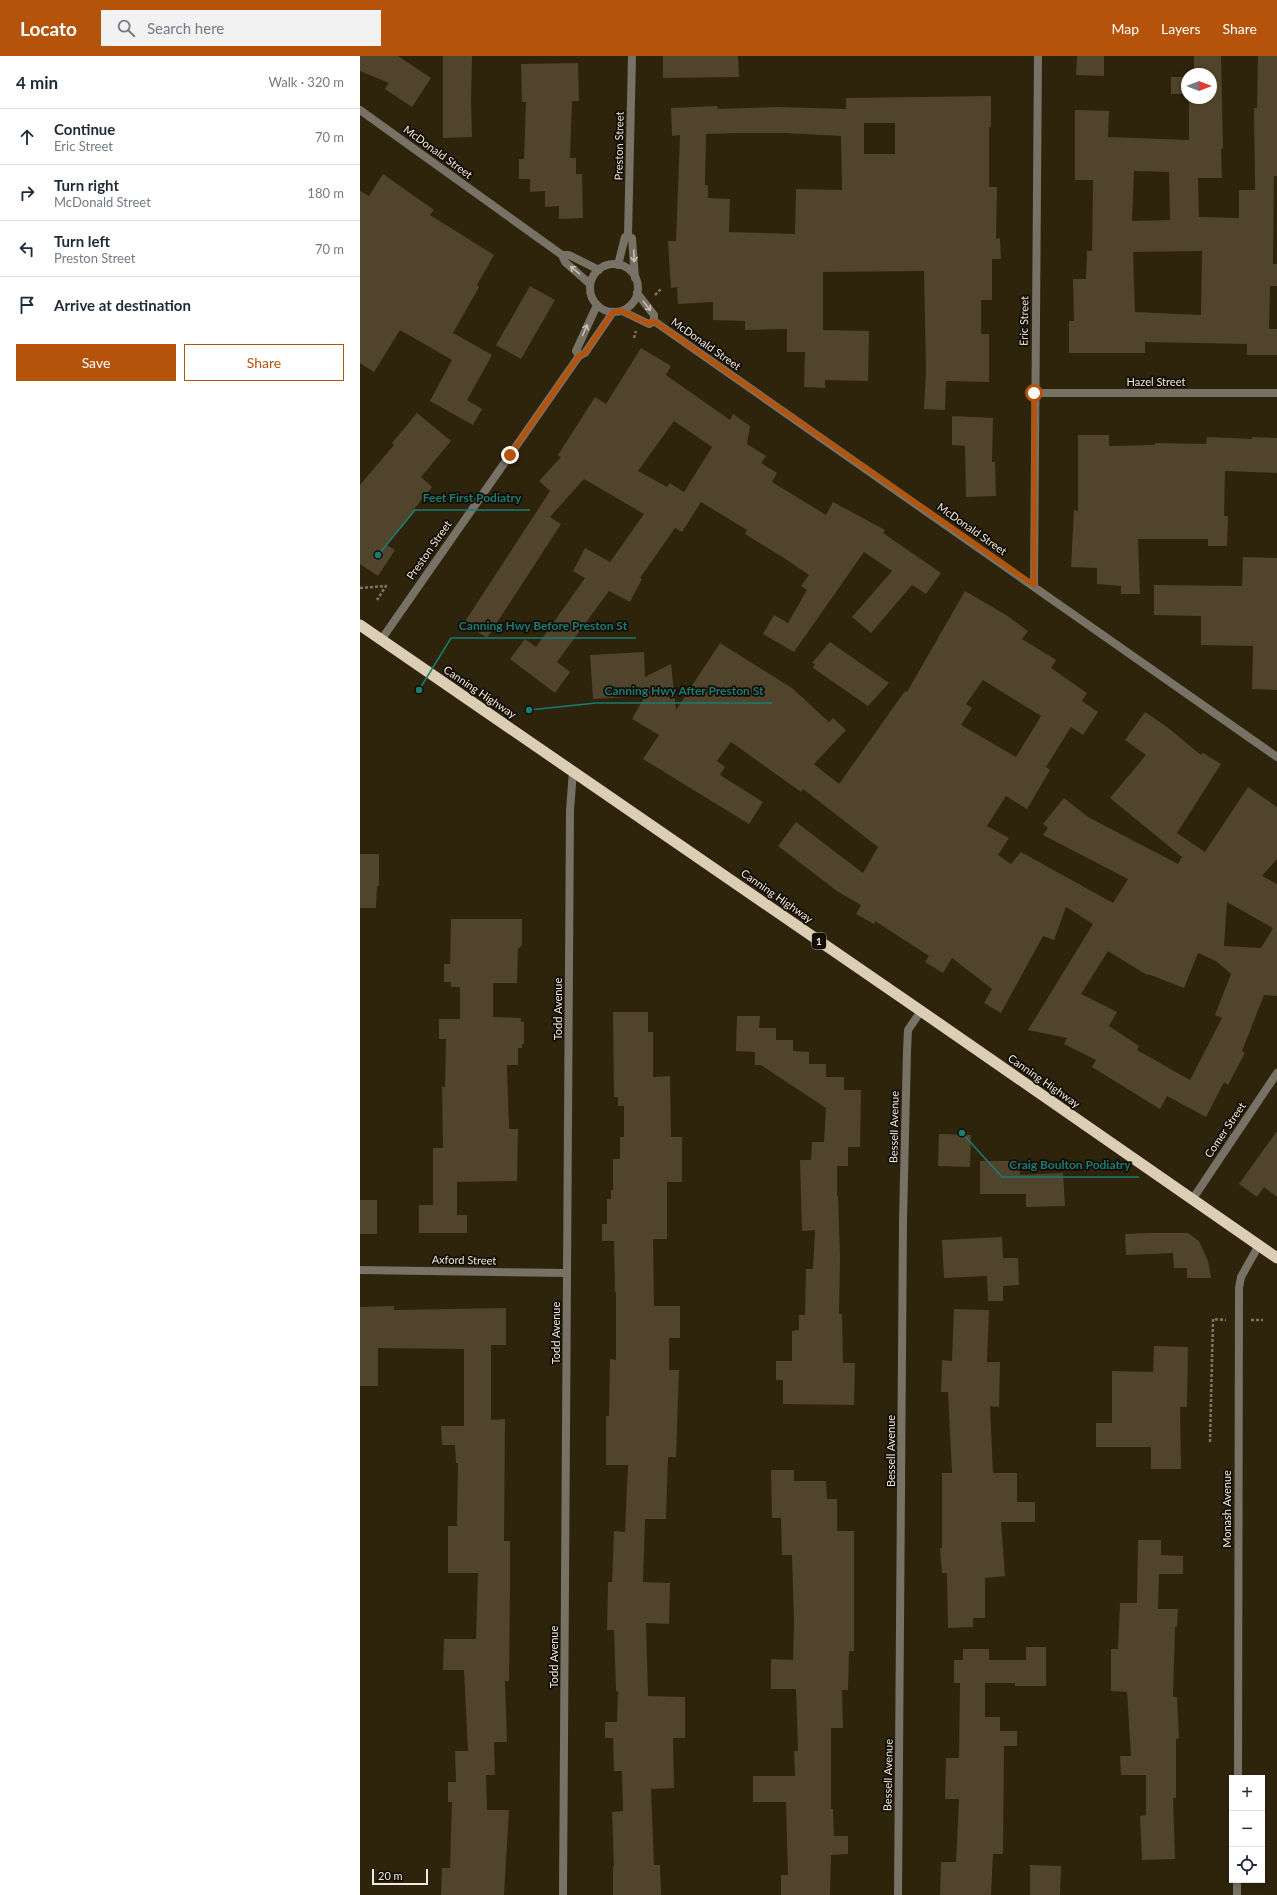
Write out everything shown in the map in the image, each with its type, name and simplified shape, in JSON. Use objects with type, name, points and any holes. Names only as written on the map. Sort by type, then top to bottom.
[{"type":"highway","name":"Canning Highway","points":[[360,625],[1277,1258]]},
{"type":"street","name":"Preston Street","points":[[618,265],[625,237],[628,236],[632,56]]},
{"type":"street","name":"Eric Street","points":[[1034,585],[1034,393],[1038,56]]},
{"type":"street","name":"McDonald Street","points":[[360,110],[562,254],[569,255],[599,270]]},
{"type":"street","name":"Preston Street","points":[[628,236],[632,238],[635,278]]},
{"type":"street","name":"McDonald Street","points":[[562,254],[565,262],[590,284]]},
{"type":"street","points":[[618,265],[628,270],[635,278],[637,294],[634,301],[622,311],[607,311],[597,305],[592,297],[590,284],[595,274],[599,270],[605,266],[618,265]]},
{"type":"street","name":"McDonald Street","points":[[637,294],[654,315],[654,321]]},
{"type":"street","name":"Preston Street","points":[[579,356],[576,351],[597,305]]},
{"type":"street","name":"McDonald Street","points":[[622,311],[649,324],[654,321]]},
{"type":"street","name":"Preston Street","points":[[381,640],[579,356],[585,353],[613,312]]},
{"type":"street","name":"McDonald Street","points":[[654,321],[1277,756]]},
{"type":"street","name":"Hazel Street","points":[[1034,393],[1277,394]]},
{"type":"street","name":"Todd Avenue","points":[[563,1895],[570,818],[573,771]]},
{"type":"street","name":"Bessell Avenue","points":[[898,1895],[903,1228],[907,1046],[908,1030],[921,1011]]},
{"type":"street","name":"Comer Street","points":[[1192,1200],[1277,1073]]},
{"type":"street","name":"Monash Avenue","points":[[1238,1775],[1238,1288],[1241,1277],[1259,1245]]},
{"type":"street","name":"Axford Street","points":[[360,1270],[567,1272]]},
{"type":"street","points":[[1237,1883],[1237,1895]]},
{"type":"path","points":[[360,588],[386,586],[377,600]]},
{"type":"path","points":[[1210,1442],[1213,1319],[1263,1320]]},
{"type":"building","points":[[360,56],[398,56],[431,78],[412,107],[385,89],[389,83],[360,71]]},
{"type":"building","points":[[443,56],[472,56],[472,137],[443,138]]},
{"type":"building","points":[[663,56],[738,56],[739,77],[663,78]]},
{"type":"building","points":[[1077,56],[1104,56],[1104,76],[1076,75]]},
{"type":"building","points":[[1194,56],[1221,56],[1223,148],[1221,149],[1222,178],[1198,178],[1199,217],[1239,218],[1239,190],[1255,190],[1254,108],[1257,108],[1258,56],[1277,56],[1277,176],[1274,176],[1273,264],[1277,264],[1277,286],[1270,286],[1269,329],[1277,329],[1277,355],[1247,355],[1247,344],[1145,342],[1145,353],[1069,353],[1069,321],[1074,321],[1073,279],[1086,279],[1087,251],[1092,251],[1093,180],[1075,180],[1075,110],[1109,111],[1108,137],[1189,140],[1189,104],[1217,104],[1217,68],[1194,68]],"holes":[[[1134,171],[1169,172],[1170,220],[1132,221]],[[1202,251],[1201,315],[1135,312],[1133,252]]]},
{"type":"building","points":[[578,63],[579,101],[572,101],[570,158],[576,158],[576,174],[582,174],[583,218],[559,219],[559,206],[545,207],[545,191],[530,192],[530,179],[519,179],[519,159],[524,159],[526,102],[522,102],[521,64]]},
{"type":"building","points":[[1171,77],[1181,77],[1181,94],[1171,94]]},
{"type":"building","points":[[991,96],[991,127],[989,127],[989,187],[997,187],[996,239],[1000,238],[1001,259],[992,259],[992,300],[981,300],[981,334],[989,334],[989,382],[946,381],[945,410],[924,409],[926,371],[924,271],[823,272],[823,330],[869,331],[868,381],[825,380],[825,388],[804,387],[805,352],[787,352],[787,329],[745,330],[745,321],[713,320],[713,302],[678,304],[677,287],[671,288],[668,241],[676,241],[680,135],[672,136],[671,108],[717,106],[718,109],[777,107],[846,109],[846,98]],"holes":[[[864,123],[895,123],[895,154],[864,154]],[[786,133],[841,136],[842,190],[796,189],[795,234],[729,232],[730,199],[708,198],[708,185],[705,185],[706,134]]]},
{"type":"building","points":[[383,174],[434,210],[430,215],[494,255],[477,285],[479,287],[453,333],[492,355],[467,400],[482,409],[473,425],[430,401],[452,360],[400,330],[374,372],[360,363],[360,191],[369,196]]},
{"type":"building","points":[[530,286],[555,300],[521,359],[496,345]]},
{"type":"building","points":[[641,348],[671,366],[666,375],[730,420],[733,414],[750,426],[747,444],[766,456],[761,463],[777,473],[772,482],[826,515],[833,502],[885,530],[883,533],[941,573],[926,594],[912,585],[871,633],[852,617],[892,571],[864,552],[794,652],[763,634],[774,615],[788,623],[807,590],[801,586],[809,575],[745,534],[747,530],[701,502],[682,532],[675,528],[640,578],[642,579],[630,602],[609,591],[557,662],[570,672],[555,693],[510,659],[525,639],[536,647],[585,578],[573,571],[585,548],[610,562],[644,514],[584,479],[550,517],[561,524],[487,638],[464,623],[550,491],[539,481],[561,457],[558,455],[595,397],[606,404]],"holes":[[[674,421],[712,447],[684,492],[670,483],[667,487],[638,471]]]},
{"type":"building","points":[[417,413],[451,441],[421,477],[432,487],[414,509],[416,510],[387,545],[395,550],[378,576],[360,564],[360,485],[394,445],[392,443]]},
{"type":"building","points":[[952,416],[993,418],[992,462],[995,462],[996,496],[966,497],[965,446],[952,445]]},
{"type":"building","points":[[1078,435],[1109,435],[1109,446],[1155,445],[1155,443],[1206,444],[1207,437],[1252,439],[1252,437],[1277,438],[1277,473],[1225,471],[1224,516],[1228,516],[1227,546],[1208,546],[1208,539],[1138,539],[1140,594],[1121,594],[1121,586],[1097,584],[1097,568],[1071,567],[1074,510],[1078,511]]},
{"type":"building","points":[[1243,557],[1277,558],[1277,690],[1252,689],[1253,646],[1201,645],[1201,616],[1154,615],[1154,585],[1242,586]]},
{"type":"building","points":[[965,591],[1006,615],[1028,631],[1022,639],[1056,660],[1051,668],[1087,693],[1082,701],[1098,712],[1083,735],[1071,727],[1046,767],[1050,770],[1027,809],[1006,796],[987,826],[1009,838],[998,855],[1011,864],[1021,852],[1113,903],[1128,879],[1043,835],[1048,828],[1043,824],[1064,798],[1088,817],[1178,864],[1182,857],[1110,798],[1146,755],[1125,740],[1145,712],[1167,727],[1201,755],[1203,753],[1221,764],[1177,833],[1205,852],[1248,787],[1277,807],[1277,859],[1262,876],[1277,884],[1277,996],[1264,995],[1242,1051],[1245,1053],[1228,1085],[1224,1082],[1206,1117],[1167,1096],[1160,1109],[1092,1067],[1096,1060],[1064,1044],[1067,1038],[1028,1030],[1093,924],[1066,907],[1054,940],[1043,936],[1001,1013],[984,1003],[992,989],[952,958],[943,973],[925,962],[929,956],[875,921],[874,924],[856,914],[861,905],[837,891],[778,846],[796,822],[863,873],[878,847],[803,789],[801,792],[731,742],[717,761],[725,767],[720,775],[763,802],[749,824],[643,759],[659,735],[632,719],[645,696],[593,699],[590,655],[644,652],[645,677],[671,664],[676,710],[720,643],[792,688],[829,722],[833,718],[846,730],[814,764],[839,784],[905,691],[907,692]],"holes":[[[983,680],[1041,716],[1016,757],[961,725],[972,708],[966,704]],[[1227,902],[1273,928],[1261,948],[1224,946]],[[1108,951],[1147,975],[1148,974],[1184,988],[1198,953],[1216,961],[1231,974],[1215,1015],[1222,1018],[1190,1080],[1137,1050],[1139,1046],[1109,1026],[1117,1012],[1081,994]]]},
{"type":"building","points":[[830,642],[889,683],[868,706],[813,668],[815,664],[812,663]]},
{"type":"building","points":[[360,854],[379,854],[379,886],[377,886],[376,908],[360,908]]},
{"type":"building","points":[[451,919],[522,919],[522,945],[518,949],[517,983],[493,983],[493,1017],[521,1018],[521,1022],[524,1022],[524,1044],[522,1044],[522,1048],[518,1048],[518,1065],[507,1065],[509,1129],[518,1129],[517,1181],[457,1182],[457,1215],[467,1215],[467,1233],[419,1233],[419,1205],[433,1205],[433,1148],[443,1148],[442,1087],[445,1087],[446,1039],[439,1039],[439,1019],[460,1019],[460,987],[451,987],[451,982],[444,982],[444,964],[450,964]]},
{"type":"building","points":[[613,1012],[648,1012],[648,1032],[653,1032],[653,1077],[670,1076],[671,1137],[682,1137],[682,1182],[667,1182],[667,1239],[653,1239],[654,1306],[680,1306],[680,1338],[669,1338],[669,1370],[679,1370],[676,1457],[668,1457],[666,1519],[645,1519],[643,1582],[670,1583],[669,1624],[646,1623],[648,1696],[685,1697],[685,1738],[673,1738],[674,1788],[651,1789],[654,1865],[660,1865],[661,1895],[613,1895],[614,1866],[612,1812],[623,1811],[622,1771],[614,1771],[613,1738],[605,1738],[605,1722],[617,1722],[618,1691],[616,1691],[614,1630],[607,1630],[608,1582],[612,1582],[614,1531],[625,1532],[628,1465],[606,1465],[606,1416],[609,1416],[610,1359],[616,1360],[616,1292],[614,1241],[602,1241],[602,1224],[607,1224],[607,1199],[611,1199],[611,1190],[613,1190],[613,1159],[620,1159],[620,1137],[624,1137],[624,1106],[618,1106],[618,1097],[614,1097]]},
{"type":"building","points":[[737,1016],[760,1016],[759,1028],[776,1028],[776,1040],[793,1040],[793,1051],[809,1052],[809,1064],[826,1064],[826,1077],[844,1077],[844,1090],[861,1090],[860,1147],[848,1147],[848,1166],[837,1166],[840,1257],[839,1314],[842,1314],[843,1363],[855,1363],[854,1405],[783,1404],[783,1380],[776,1380],[776,1361],[792,1361],[792,1331],[799,1330],[799,1315],[805,1315],[806,1269],[813,1269],[815,1230],[802,1231],[800,1160],[811,1160],[812,1142],[824,1142],[826,1108],[761,1065],[755,1065],[755,1052],[736,1051]]},
{"type":"building","points":[[1277,1131],[1277,1197],[1264,1187],[1257,1197],[1239,1184]]},
{"type":"building","points":[[939,1134],[971,1135],[970,1167],[938,1166]]},
{"type":"building","points":[[980,1161],[1020,1161],[1020,1175],[1063,1173],[1065,1206],[1026,1207],[1026,1194],[980,1194]]},
{"type":"building","points":[[360,1200],[377,1200],[377,1234],[360,1234]]},
{"type":"building","points":[[1188,1233],[1199,1241],[1208,1261],[1211,1278],[1187,1278],[1187,1268],[1174,1268],[1173,1253],[1126,1255],[1125,1234]]},
{"type":"building","points":[[1002,1237],[1003,1258],[1018,1258],[1019,1285],[1003,1286],[1003,1301],[988,1301],[987,1276],[944,1278],[942,1240]]},
{"type":"building","points":[[394,1306],[394,1310],[506,1308],[506,1345],[491,1345],[491,1420],[505,1419],[504,1541],[510,1541],[509,1681],[505,1681],[507,1742],[494,1742],[495,1775],[486,1775],[487,1810],[509,1810],[504,1895],[441,1895],[442,1868],[450,1868],[452,1802],[448,1802],[448,1782],[456,1782],[455,1751],[468,1751],[464,1670],[443,1670],[444,1639],[476,1639],[478,1573],[448,1573],[448,1526],[457,1526],[458,1463],[456,1463],[455,1445],[442,1445],[441,1426],[464,1426],[464,1349],[378,1348],[378,1386],[360,1386],[360,1307]]},
{"type":"building","points":[[954,1309],[989,1310],[987,1362],[1000,1362],[999,1407],[990,1406],[993,1473],[1017,1473],[1017,1502],[1035,1502],[1035,1522],[1001,1522],[1005,1576],[985,1578],[985,1618],[973,1618],[973,1627],[948,1628],[947,1573],[942,1573],[940,1548],[942,1548],[942,1473],[952,1473],[948,1392],[941,1392],[942,1360],[952,1361]]},
{"type":"building","points":[[1154,1346],[1188,1347],[1187,1407],[1180,1407],[1181,1469],[1151,1469],[1151,1447],[1096,1447],[1096,1423],[1112,1423],[1112,1371],[1153,1372]]},
{"type":"building","points":[[771,1470],[794,1470],[794,1481],[826,1481],[827,1499],[837,1499],[837,1531],[854,1531],[854,1651],[849,1651],[848,1690],[842,1690],[843,1728],[831,1728],[831,1809],[833,1809],[834,1836],[848,1836],[848,1854],[831,1855],[830,1895],[781,1895],[781,1875],[788,1875],[786,1802],[753,1802],[753,1776],[795,1776],[794,1751],[798,1751],[796,1689],[771,1689],[771,1659],[793,1660],[794,1621],[792,1555],[782,1555],[781,1518],[772,1518]]},
{"type":"building","points":[[1138,1540],[1161,1540],[1161,1555],[1183,1556],[1183,1574],[1159,1574],[1158,1609],[1178,1609],[1177,1627],[1175,1627],[1173,1697],[1177,1697],[1179,1738],[1176,1739],[1176,1798],[1173,1798],[1175,1859],[1142,1860],[1140,1816],[1146,1815],[1146,1775],[1121,1775],[1120,1756],[1131,1756],[1127,1692],[1111,1691],[1111,1649],[1118,1649],[1120,1603],[1137,1603]]},
{"type":"building","points":[[1026,1647],[1046,1647],[1046,1686],[1015,1686],[1015,1683],[985,1683],[985,1717],[1000,1717],[1000,1731],[1017,1731],[1017,1746],[1004,1746],[1003,1854],[993,1854],[991,1895],[940,1895],[941,1862],[956,1862],[959,1799],[945,1799],[946,1758],[959,1758],[960,1683],[954,1683],[954,1660],[963,1660],[963,1649],[989,1649],[989,1660],[1026,1660]]},
{"type":"building","points":[[1030,1865],[1061,1866],[1060,1895],[1030,1895]]},
{"type":"place","name":"Feet First Podiatry","points":[[378,555]]},
{"type":"place","name":"Canning Hwy Before Preston St","points":[[419,690]]},
{"type":"place","name":"Canning Hwy After Preston St","points":[[529,710]]},
{"type":"place","name":"Craig Boulton Podiatry","points":[[962,1133]]},
{"type":"route","points":[[510,455],[548,399],[579,356],[585,353],[613,312],[622,311],[649,324],[654,321],[1034,585],[1034,393]]}]
